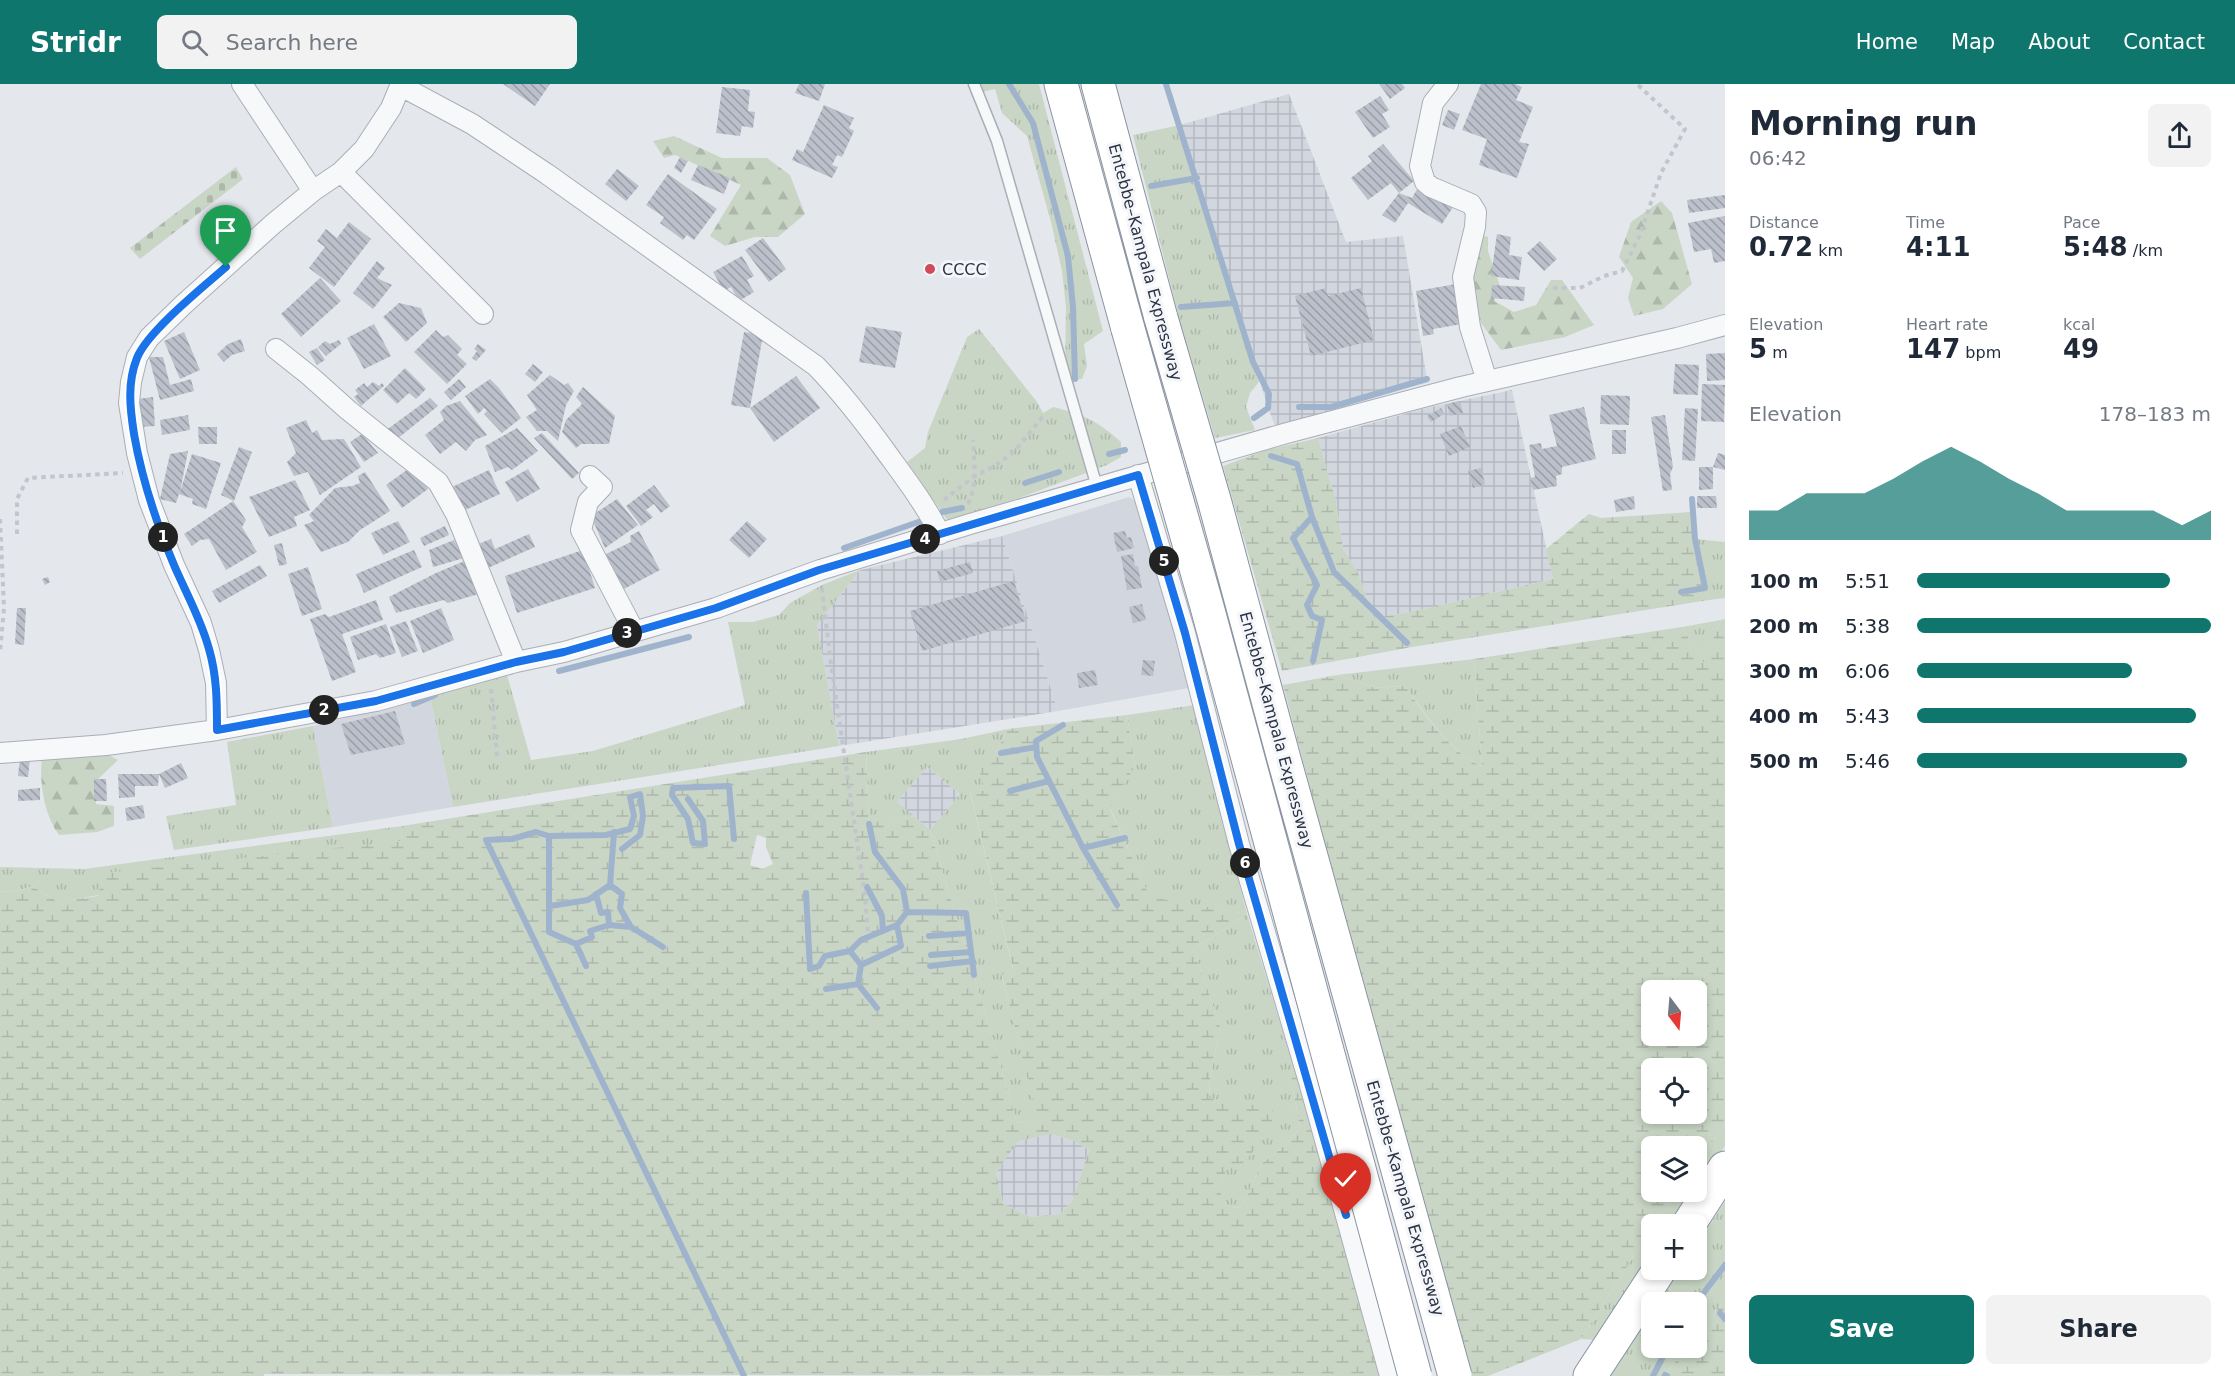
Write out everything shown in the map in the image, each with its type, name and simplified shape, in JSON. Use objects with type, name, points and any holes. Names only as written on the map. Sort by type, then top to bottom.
[{"type":"highway","name":"Entebbe–Kampala Expressway","points":[[1061,84],[1212,625],[1415,1376]]},
{"type":"highway","name":"Entebbe–Kampala Expressway","points":[[1098,84],[1455,1376]]},
{"type":"highway","points":[[1695,1214],[1725,1168]]},
{"type":"highway","points":[[1590,1376],[1653,1280]]},
{"type":"street","points":[[242,84],[313,191]]},
{"type":"street","points":[[1448,84],[1433,104],[1420,166],[1425,182],[1431,187],[1471,204],[1476,212],[1475,227],[1463,278],[1470,327],[1487,381]]},
{"type":"street","points":[[217,730],[216,683],[210,650],[201,623],[174,565],[149,500],[142,471],[129,403],[130,382],[137,357],[149,338],[183,305],[313,191],[341,172],[364,149],[391,108],[401,85],[472,124],[538,168],[816,366],[848,400],[929,513],[940,534]]},
{"type":"street","points":[[341,172],[483,314]]},
{"type":"street","points":[[0,753],[106,745],[217,730],[376,701],[516,662],[564,652],[716,608],[819,570],[1287,433],[1487,381],[1725,325]]},
{"type":"street","points":[[276,349],[438,482],[456,514],[516,662]]},
{"type":"street","points":[[1138,475],[1185,633],[1239,844],[1309,1082],[1390,1376]]},
{"type":"street","points":[[590,476],[602,487],[588,502],[581,530],[634,631]]},
{"type":"lane","points":[[974,84],[997,141],[1097,487]]},
{"type":"path","points":[[1552,288],[1580,288],[1604,276],[1623,271],[1640,236],[1661,172],[1685,129],[1637,84]]},
{"type":"path","points":[[929,513],[975,476],[995,466],[1015,451],[1043,416]]},
{"type":"path","points":[[966,507],[973,495],[975,476],[973,440]]},
{"type":"path","points":[[17,534],[17,499],[28,478],[111,475],[142,471]]},
{"type":"path","points":[[0,519],[4,608],[0,652]]},
{"type":"path","points":[[819,570],[868,934]]},
{"type":"path","points":[[489,670],[497,756]]},
{"type":"shaded area","points":[[1289,94],[1346,242],[1403,236],[1427,379],[1276,428],[1180,125]]},
{"type":"shaded area","points":[[1512,390],[1553,579],[1410,612],[1374,618],[1358,573],[1343,549],[1336,501],[1318,438],[1426,408]]},
{"type":"shaded area","points":[[1129,497],[1139,503],[1189,688],[1058,711],[1002,536]]},
{"type":"shaded area","points":[[1002,536],[1058,711],[839,746],[817,625],[860,570]]},
{"type":"shaded area","points":[[430,696],[453,807],[333,827],[313,726]]},
{"type":"shaded area","points":[[927,767],[960,794],[930,830],[897,802]]},
{"type":"shaded area","points":[[1051,1134],[1074,1141],[1089,1150],[1072,1201],[1060,1214],[1031,1217],[1003,1204],[996,1173],[1017,1141]]},
{"type":"green space","points":[[979,84],[1039,84],[1103,331],[1084,344],[1087,366],[1082,379],[1069,381],[1065,372],[1066,307],[1062,271],[1027,136],[1002,113],[995,89],[981,92]]},
{"type":"green space","points":[[1180,125],[1259,382],[1250,393],[1246,407],[1255,430],[1215,438],[1178,314],[1133,135]]},
{"type":"green space","points":[[674,136],[722,158],[767,158],[790,175],[805,214],[778,237],[755,237],[725,246],[710,236],[741,185],[675,155],[664,158],[653,141]]},
{"type":"green space","points":[[236,167],[243,179],[140,259],[130,248]]},
{"type":"green space","points":[[1661,201],[1672,213],[1692,284],[1663,309],[1634,316],[1628,298],[1633,278],[1619,257],[1631,222]]},
{"type":"green space","points":[[1482,235],[1488,237],[1488,251],[1500,286],[1494,301],[1514,312],[1536,305],[1551,280],[1562,280],[1594,325],[1565,337],[1501,350],[1481,323],[1467,277]]},
{"type":"green space","points":[[979,329],[1037,402],[1043,413],[1053,407],[1073,412],[1097,424],[1121,442],[1121,457],[1107,465],[950,524],[907,462],[925,448],[928,432],[967,337]]},
{"type":"green space","points":[[1318,438],[1336,501],[1343,549],[1358,573],[1374,618],[1410,612],[1553,579],[1546,549],[1589,514],[1601,518],[1693,512],[1695,539],[1709,600],[1412,647],[1282,671],[1223,466],[1263,451]]},
{"type":"green space","points":[[1695,539],[1725,542],[1725,598],[1709,600]]},
{"type":"green space","points":[[860,570],[817,625],[839,746],[453,807],[430,696],[507,675],[531,760],[593,751],[745,705],[728,622],[753,622],[779,615],[790,603],[822,585]]},
{"type":"green space","points":[[1725,619],[1725,1124],[1707,1150],[1707,1136],[1641,1136],[1641,1202],[1670,1202],[1662,1214],[1641,1214],[1641,1245],[1581,1339],[1488,1376],[1471,1376],[1335,883],[1283,685],[1337,675],[1375,688],[1405,686],[1448,742],[1482,767],[1474,659],[1682,627],[1703,663],[1721,620]]},
{"type":"green space","points":[[1721,620],[1703,664],[1682,627]]},
{"type":"green space","points":[[1474,659],[1482,767],[1448,742],[1405,686],[1375,688],[1337,675]]},
{"type":"green space","points":[[1195,705],[1247,914],[1150,898],[1110,808],[1135,766],[1127,715]]},
{"type":"green space","points":[[1127,715],[1135,766],[1110,809],[1150,897],[1247,914],[1194,949],[1220,1026],[1210,1079],[1209,1098],[1272,1108],[1272,1129],[1240,1167],[1227,1168],[1221,1185],[1221,1200],[1231,1208],[1242,1207],[1261,1164],[1288,1143],[1300,1127],[1291,1080],[1295,1072],[1379,1376],[264,1374],[264,1376],[0,1376],[0,891],[14,892],[32,886],[66,907],[71,900],[98,896],[104,873],[401,841],[402,826],[866,752],[869,823],[914,816],[930,830],[1017,1123],[1038,1121],[1001,971],[1013,969],[970,791],[985,791],[977,761],[994,756],[1008,729]],"holes":[[[757,835],[766,838],[766,847],[773,864],[762,869],[750,865]],[[1052,1134],[1074,1141],[1089,1150],[1072,1201],[1060,1214],[1031,1217],[1003,1204],[996,1173],[1018,1141]]]},
{"type":"green space","points":[[313,726],[333,827],[174,850],[166,816],[236,805],[227,742]]},
{"type":"green space","points":[[1008,729],[994,756],[985,791],[970,792],[1013,970],[1001,972],[1039,1121],[1017,1123],[930,830],[960,794],[927,767],[897,802],[914,816],[869,824],[866,752],[961,739]]},
{"type":"green space","points":[[99,750],[118,760],[94,783],[96,804],[114,806],[114,826],[97,832],[59,835],[46,808],[41,777],[42,758]]},
{"type":"green space","points":[[402,826],[401,841],[71,900],[66,907],[32,886],[14,892],[0,891],[0,867],[84,869]]},
{"type":"green space","points":[[1247,914],[1295,1072],[1292,1085],[1300,1127],[1288,1143],[1261,1164],[1242,1207],[1231,1208],[1221,1201],[1221,1185],[1227,1167],[1209,1099],[1210,1079],[1220,1026],[1194,949]]},
{"type":"green space","points":[[1725,1124],[1725,1146],[1707,1174],[1707,1150]]},
{"type":"green space","points":[[1725,1201],[1725,1300],[1707,1322],[1707,1292],[1665,1292],[1673,1280],[1707,1280],[1707,1229]]},
{"type":"green space","points":[[1670,1202],[1688,1202],[1680,1214],[1662,1214]]},
{"type":"green space","points":[[1641,1245],[1641,1271],[1595,1340],[1581,1339]]},
{"type":"green space","points":[[1725,1300],[1725,1376],[1664,1376],[1678,1358],[1707,1358],[1707,1322]]},
{"type":"green space","points":[[1641,1327],[1641,1358],[1678,1358],[1664,1376],[1609,1376]]},
{"type":"building","points":[[503,84],[550,84],[535,106]]},
{"type":"building","points":[[799,84],[825,84],[819,101],[795,93]]},
{"type":"building","points":[[1379,84],[1402,84],[1405,88],[1390,99]]},
{"type":"building","points":[[1481,84],[1515,84],[1522,87],[1516,100],[1533,107],[1519,142],[1529,144],[1517,178],[1479,165],[1487,139],[1462,130]]},
{"type":"building","points":[[722,87],[750,90],[748,111],[755,112],[753,128],[742,126],[740,136],[716,133]]},
{"type":"building","points":[[1380,96],[1389,110],[1382,114],[1390,127],[1373,138],[1355,112]]},
{"type":"building","points":[[824,105],[854,118],[849,128],[854,131],[842,157],[837,155],[832,165],[838,167],[832,178],[792,160],[797,149],[803,152]]},
{"type":"building","points":[[1448,110],[1460,114],[1454,130],[1442,125]]},
{"type":"building","points":[[1383,144],[1414,181],[1399,193],[1391,183],[1368,200],[1351,178],[1372,161],[1368,156]]},
{"type":"building","points":[[680,157],[688,161],[681,173],[674,168]]},
{"type":"building","points":[[698,165],[730,178],[724,194],[691,180]]},
{"type":"building","points":[[617,169],[639,186],[626,201],[605,184]]},
{"type":"building","points":[[668,174],[717,209],[694,240],[687,235],[683,240],[660,223],[664,217],[646,205]]},
{"type":"building","points":[[1419,186],[1453,207],[1442,224],[1408,203],[1395,223],[1382,215],[1399,193],[1412,198]]},
{"type":"building","points":[[1725,195],[1725,208],[1689,213],[1687,200]]},
{"type":"building","points":[[1725,216],[1725,261],[1714,263],[1711,249],[1694,252],[1688,223]]},
{"type":"building","points":[[349,222],[371,239],[334,287],[309,268],[325,247],[317,241],[326,229],[337,238]]},
{"type":"building","points":[[1497,234],[1511,237],[1509,255],[1522,257],[1519,280],[1491,276]]},
{"type":"building","points":[[763,238],[786,269],[769,282],[745,250]]},
{"type":"building","points":[[1540,241],[1557,259],[1544,271],[1527,253]]},
{"type":"building","points":[[742,256],[754,276],[747,280],[754,292],[739,301],[731,287],[724,291],[713,272]]},
{"type":"building","points":[[377,261],[385,268],[377,278],[392,285],[373,309],[353,293]]},
{"type":"building","points":[[320,278],[341,301],[301,337],[281,314]]},
{"type":"building","points":[[1456,284],[1462,324],[1433,329],[1434,334],[1423,336],[1416,291]]},
{"type":"building","points":[[1492,285],[1525,287],[1524,301],[1491,298]]},
{"type":"building","points":[[1326,288],[1328,296],[1361,288],[1374,340],[1311,356],[1295,296]]},
{"type":"building","points":[[399,303],[421,308],[427,323],[406,342],[383,317]]},
{"type":"building","points":[[374,324],[391,356],[364,369],[347,338]]},
{"type":"building","points":[[866,326],[902,332],[895,368],[859,362]]},
{"type":"building","points":[[436,330],[443,337],[448,335],[462,349],[457,355],[467,364],[447,384],[414,352]]},
{"type":"building","points":[[184,332],[200,370],[180,379],[164,341]]},
{"type":"building","points":[[744,332],[763,335],[750,408],[731,405]]},
{"type":"building","points":[[241,339],[245,351],[232,355],[224,362],[217,354],[228,344]]},
{"type":"building","points":[[339,340],[341,344],[326,356],[318,347],[325,341],[330,344]]},
{"type":"building","points":[[478,344],[486,350],[476,361],[472,358],[477,351],[474,349]]},
{"type":"building","points":[[317,348],[325,360],[317,365],[309,352]]},
{"type":"building","points":[[1725,353],[1725,380],[1707,381],[1706,354]]},
{"type":"building","points":[[149,357],[163,357],[170,385],[191,379],[194,391],[160,400]]},
{"type":"building","points":[[533,364],[543,372],[535,382],[525,374]]},
{"type":"building","points":[[1675,364],[1699,365],[1698,395],[1673,394]]},
{"type":"building","points":[[405,368],[426,389],[416,399],[409,393],[397,404],[383,390]]},
{"type":"building","points":[[550,375],[564,385],[568,383],[574,391],[566,405],[558,441],[547,431],[537,431],[526,417],[537,410],[527,395]]},
{"type":"building","points":[[796,376],[820,408],[774,442],[750,408]]},
{"type":"building","points":[[459,379],[466,387],[451,400],[444,392]]},
{"type":"building","points":[[490,379],[521,418],[502,433],[484,414],[487,411],[484,408],[478,414],[465,396]]},
{"type":"building","points":[[373,382],[379,386],[382,383],[384,386],[361,406],[354,397],[358,394],[355,390],[364,383],[367,387]]},
{"type":"building","points":[[1702,384],[1725,385],[1724,422],[1701,421]]},
{"type":"building","points":[[583,387],[615,416],[609,444],[581,444],[576,448],[562,432],[566,420],[582,404],[576,397]]},
{"type":"building","points":[[1601,395],[1630,396],[1629,425],[1600,424]]},
{"type":"building","points":[[153,397],[155,426],[140,427],[138,399]]},
{"type":"building","points":[[430,398],[438,406],[397,439],[385,431]]},
{"type":"building","points":[[460,401],[487,435],[475,440],[466,451],[456,442],[440,454],[425,435],[444,420],[440,412],[446,406]]},
{"type":"building","points":[[1460,401],[1463,413],[1450,416],[1447,404]]},
{"type":"building","points":[[1584,407],[1596,459],[1562,467],[1562,474],[1556,476],[1557,486],[1533,490],[1530,478],[1535,477],[1529,445],[1541,443],[1542,449],[1557,446],[1549,415]]},
{"type":"building","points":[[1441,408],[1444,414],[1431,422],[1427,416]]},
{"type":"building","points":[[1685,408],[1698,409],[1695,461],[1682,460]]},
{"type":"building","points":[[188,415],[190,430],[162,435],[160,420]]},
{"type":"building","points":[[1665,415],[1673,467],[1670,474],[1672,490],[1663,491],[1651,417]]},
{"type":"building","points":[[306,420],[312,433],[317,430],[322,440],[344,439],[361,467],[320,495],[308,472],[294,476],[287,462],[296,453],[286,428]]},
{"type":"building","points":[[1461,426],[1470,447],[1449,456],[1440,434]]},
{"type":"building","points":[[198,427],[217,427],[217,444],[199,444]]},
{"type":"building","points":[[517,428],[538,451],[512,470],[508,467],[495,472],[485,446]]},
{"type":"building","points":[[1612,430],[1626,430],[1626,454],[1612,454]]},
{"type":"building","points":[[542,433],[579,473],[572,479],[534,438]]},
{"type":"building","points":[[362,434],[378,453],[364,462],[350,442]]},
{"type":"building","points":[[239,447],[252,452],[234,501],[221,495]]},
{"type":"building","points":[[188,451],[180,492],[192,454],[221,463],[206,509],[192,504],[193,499],[179,494],[176,503],[160,499],[170,454]]},
{"type":"building","points":[[1718,453],[1725,455],[1725,470],[1713,467]]},
{"type":"building","points":[[411,467],[428,489],[402,508],[386,485]]},
{"type":"building","points":[[1699,467],[1713,467],[1713,489],[1699,490]]},
{"type":"building","points":[[1481,468],[1485,484],[1473,488],[1468,471]]},
{"type":"building","points":[[528,469],[540,489],[517,502],[505,482]]},
{"type":"building","points":[[489,470],[500,494],[463,511],[452,487]]},
{"type":"building","points":[[365,472],[390,511],[360,530],[348,542],[321,552],[304,525],[314,521],[309,515],[335,488],[360,483],[358,476]]},
{"type":"building","points":[[295,480],[310,510],[294,517],[297,526],[269,537],[249,497]]},
{"type":"building","points":[[654,485],[670,506],[661,513],[654,504],[646,510],[653,517],[641,526],[626,506]]},
{"type":"building","points":[[1634,496],[1635,509],[1616,512],[1614,500]]},
{"type":"building","points":[[1697,496],[1716,496],[1717,508],[1697,508]]},
{"type":"building","points":[[617,499],[638,525],[605,548],[591,516]]},
{"type":"building","points":[[233,501],[246,520],[242,527],[257,552],[226,570],[209,539],[200,540],[192,546],[184,534]]},
{"type":"building","points":[[398,521],[410,542],[383,555],[371,533]]},
{"type":"building","points":[[747,521],[767,539],[749,558],[729,540]]},
{"type":"building","points":[[445,526],[449,535],[424,546],[420,538]]},
{"type":"building","points":[[639,531],[660,570],[624,589],[606,554],[631,542],[630,536]]},
{"type":"building","points":[[1125,531],[1127,538],[1131,537],[1134,548],[1117,552],[1113,533]]},
{"type":"building","points":[[529,534],[535,547],[488,568],[478,544],[491,539],[495,549]]},
{"type":"building","points":[[454,540],[464,558],[433,567],[429,550]]},
{"type":"building","points":[[282,543],[287,564],[279,566],[274,545]]},
{"type":"building","points":[[414,550],[422,567],[364,593],[356,574]]},
{"type":"building","points":[[583,550],[595,588],[517,613],[505,576]]},
{"type":"building","points":[[1133,554],[1142,588],[1127,590],[1121,556]]},
{"type":"building","points":[[467,560],[482,593],[448,603],[444,600],[396,613],[389,597]]},
{"type":"building","points":[[970,562],[973,573],[940,582],[937,571]]},
{"type":"building","points":[[260,565],[267,576],[219,603],[212,591]]},
{"type":"building","points":[[308,567],[322,609],[302,616],[288,574]]},
{"type":"building","points":[[48,577],[50,582],[45,585],[42,579]]},
{"type":"building","points":[[1014,581],[1026,621],[922,651],[910,611]]},
{"type":"building","points":[[376,600],[383,620],[342,634],[356,672],[332,681],[310,619],[325,614],[329,617]]},
{"type":"building","points":[[1142,604],[1146,620],[1133,623],[1129,607]]},
{"type":"building","points":[[17,608],[26,608],[24,645],[15,644]]},
{"type":"building","points":[[441,608],[454,640],[423,653],[410,621]]},
{"type":"building","points":[[406,621],[418,651],[402,657],[390,627]]},
{"type":"building","points":[[386,624],[396,653],[380,658],[376,654],[358,660],[350,637]]},
{"type":"building","points":[[1143,660],[1155,661],[1153,676],[1141,675]]},
{"type":"building","points":[[1095,670],[1098,685],[1079,688],[1077,673]]},
{"type":"building","points":[[395,711],[405,744],[351,755],[341,724]]},
{"type":"building","points":[[20,757],[30,758],[28,777],[18,776]]},
{"type":"building","points":[[181,763],[188,778],[165,788],[159,774]]},
{"type":"building","points":[[118,774],[159,774],[158,786],[135,786],[135,797],[119,798]]},
{"type":"building","points":[[94,779],[106,779],[107,801],[94,801]]},
{"type":"building","points":[[40,788],[40,800],[18,801],[18,790]]},
{"type":"building","points":[[143,805],[145,818],[127,821],[125,808]]},
{"type":"waterway","points":[[1009,84],[1033,123],[1068,256],[1073,307],[1075,379]]},
{"type":"waterway","points":[[1166,84],[1253,362],[1269,394],[1268,408],[1254,418]]},
{"type":"waterway","points":[[1151,186],[1197,178]]},
{"type":"waterway","points":[[1181,307],[1235,303]]},
{"type":"waterway","points":[[1299,407],[1331,407],[1427,379]]},
{"type":"waterway","points":[[1109,454],[1125,450]]},
{"type":"waterway","points":[[1271,456],[1297,464],[1312,517],[1334,572],[1407,643]]},
{"type":"waterway","points":[[1025,483],[1059,472]]},
{"type":"waterway","points":[[1681,592],[1705,588],[1695,539],[1692,499]]},
{"type":"waterway","points":[[942,512],[962,508]]},
{"type":"waterway","points":[[1312,517],[1293,538],[1317,585],[1307,605],[1312,616],[1322,620],[1313,661]]},
{"type":"waterway","points":[[844,548],[924,520]]},
{"type":"waterway","points":[[559,671],[689,637]]},
{"type":"waterway","points":[[414,704],[435,695]]},
{"type":"waterway","points":[[1063,725],[1036,741],[1037,757],[1083,848],[1117,905]]},
{"type":"waterway","points":[[1001,753],[1036,747]]},
{"type":"waterway","points":[[1010,791],[1049,781]]},
{"type":"waterway","points":[[688,799],[703,821],[705,844],[693,843],[688,819],[672,795],[673,788],[729,786],[734,839]]},
{"type":"waterway","points":[[622,849],[640,835],[643,816],[640,794],[630,797],[634,816],[630,829],[606,835],[549,836],[536,832],[512,839],[486,840],[744,1376]]},
{"type":"waterway","points":[[869,824],[875,852],[903,889],[907,912],[897,925],[901,946],[861,965],[858,984],[877,1008]]},
{"type":"waterway","points":[[550,906],[588,900],[610,885],[614,832]]},
{"type":"waterway","points":[[549,836],[549,932],[576,944],[586,966]]},
{"type":"waterway","points":[[1083,848],[1125,838]]},
{"type":"waterway","points":[[610,885],[622,894],[620,908],[631,927],[663,947]]},
{"type":"waterway","points":[[867,887],[882,916],[883,931]]},
{"type":"waterway","points":[[806,893],[810,969],[819,966],[825,956],[850,951]]},
{"type":"waterway","points":[[596,894],[601,913],[608,912],[609,925]]},
{"type":"waterway","points":[[907,912],[966,913],[974,975]]},
{"type":"waterway","points":[[576,944],[592,937],[590,931],[609,925],[631,927]]},
{"type":"waterway","points":[[861,965],[850,951],[861,940],[897,925]]},
{"type":"waterway","points":[[929,936],[969,933]]},
{"type":"waterway","points":[[931,955],[971,952]]},
{"type":"waterway","points":[[930,966],[973,961]]},
{"type":"waterway","points":[[826,989],[858,984]]},
{"type":"waterway","points":[[1704,1292],[1725,1265]]},
{"type":"waterway","points":[[1720,1313],[1725,1319]]},
{"type":"waterway","points":[[1653,1376],[1662,1358]]},
{"type":"place","name":"CCCC","points":[[930,269]]},
{"type":"route","points":[[226,267],[149,338],[137,357],[130,382],[129,403],[137,453],[149,500],[174,565],[201,623],[210,650],[216,683],[217,730],[376,701],[516,662],[564,652],[716,608],[819,570],[1138,475],[1185,633],[1239,844],[1346,1215]]}]
